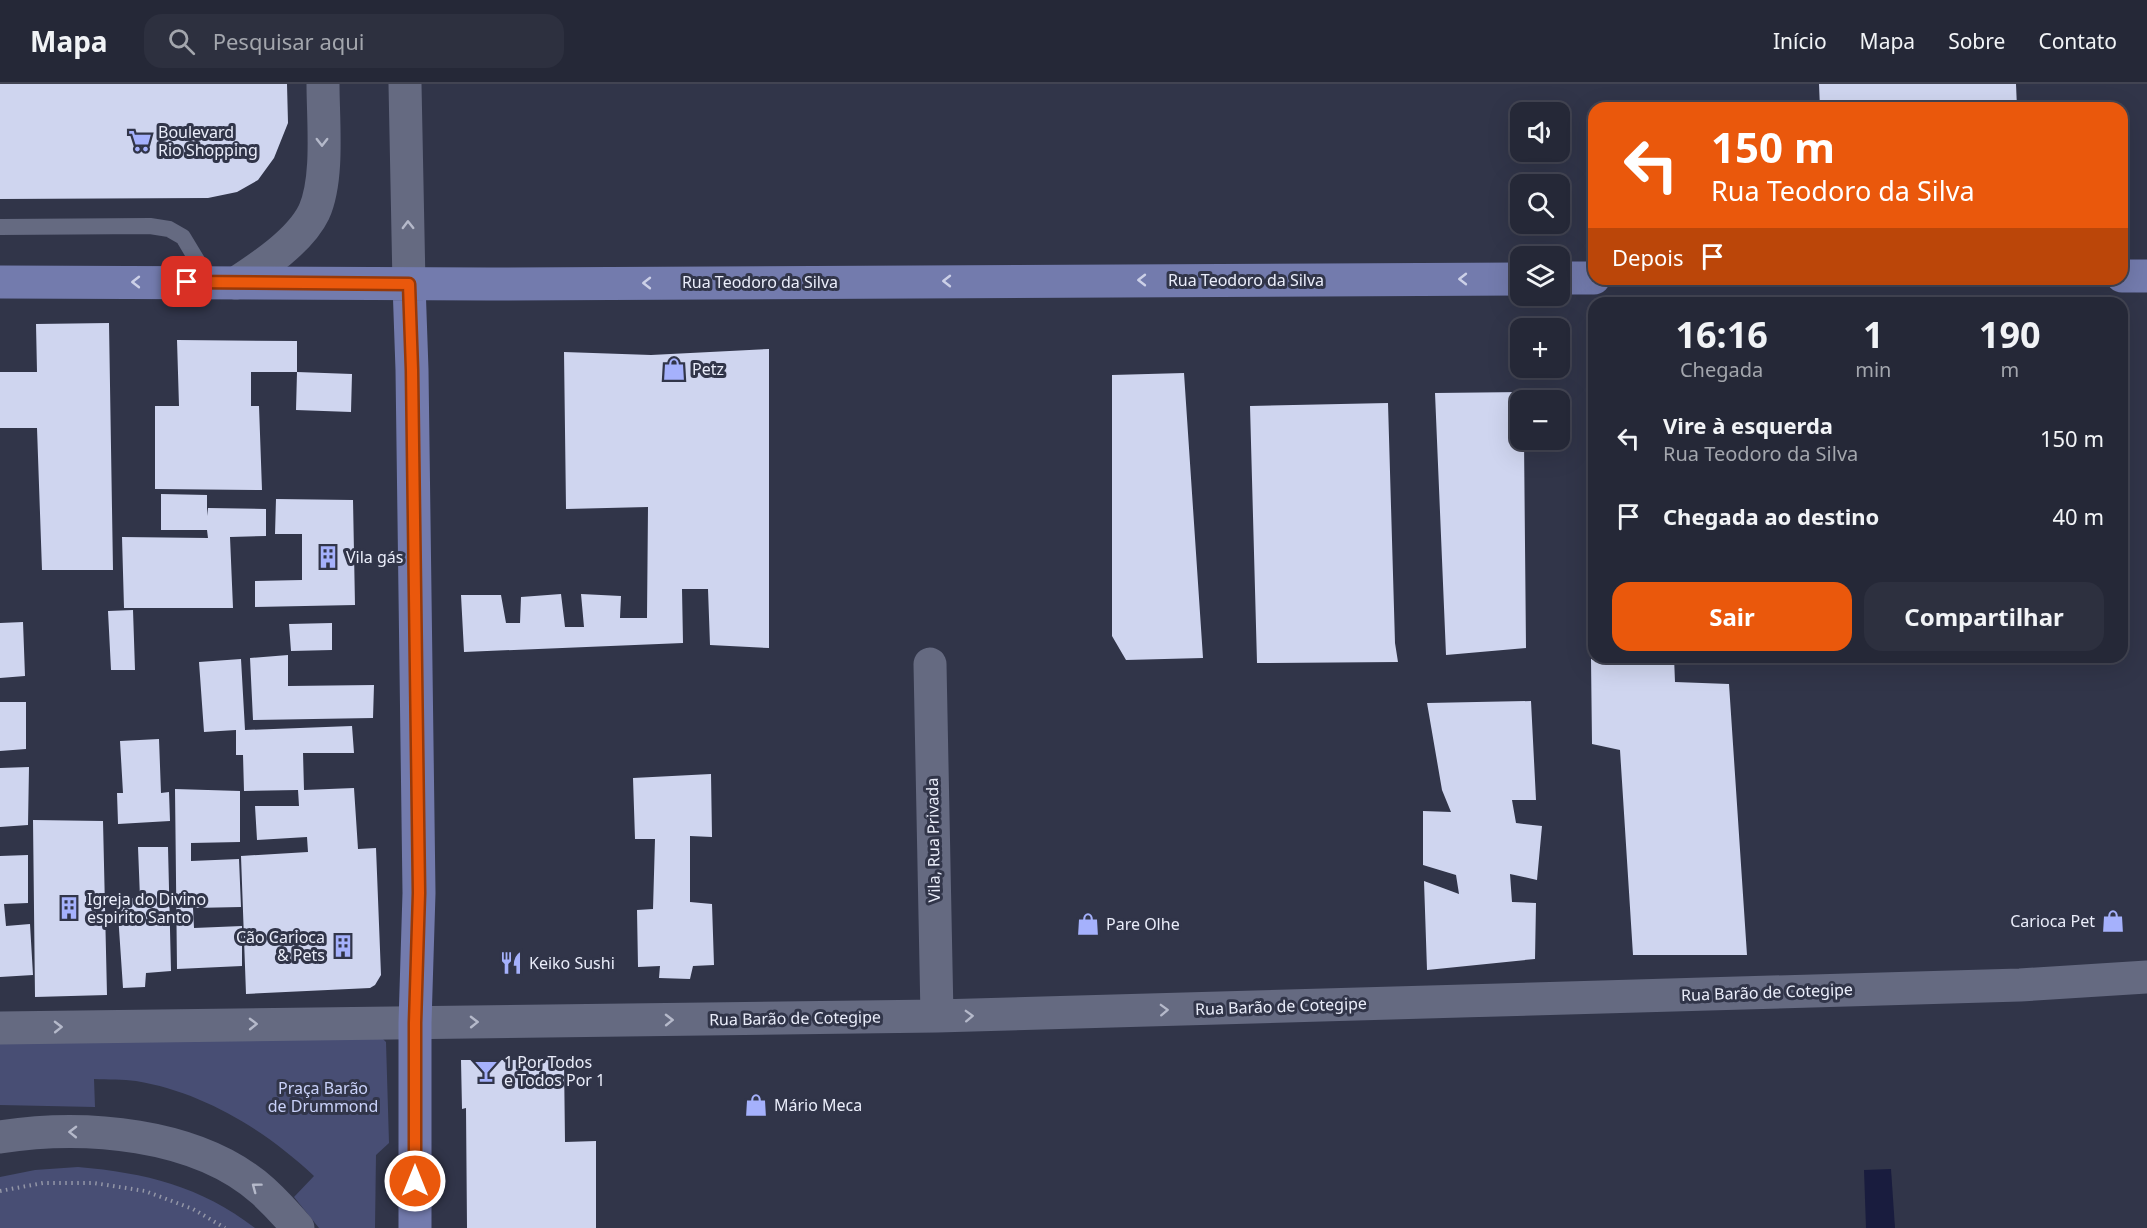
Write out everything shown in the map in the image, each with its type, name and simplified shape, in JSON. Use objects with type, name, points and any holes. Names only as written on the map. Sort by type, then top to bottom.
[{"type":"main road","points":[[2128,276],[2147,276]]},
{"type":"main road","points":[[1570,278],[1588,278]]},
{"type":"main road","name":"Rua Teodoro da Silva","points":[[0,282],[409,284],[1510,279]]},
{"type":"main road","points":[[409,284],[419,893],[415,1023],[415,1228]]},
{"type":"street","points":[[223,282],[270,261],[295,237],[313,213],[322,180],[323,84]]},
{"type":"street","points":[[405,84],[409,284]]},
{"type":"street","name":"Vila, Rua Privada","points":[[930,664],[937,1016]]},
{"type":"street","name":"Rua Barão de Cotegipe","points":[[415,1023],[937,1016],[2008,986],[2147,977]]},
{"type":"street","points":[[0,1028],[415,1023]]},
{"type":"street","points":[[0,1137],[31,1132],[87,1132],[159,1141],[196,1152],[233,1170],[262,1190],[298,1228]]},
{"type":"lane","points":[[0,227],[150,226],[169,229],[183,237],[223,282]]},
{"type":"path","points":[[0,1191],[43,1183],[94,1183],[115,1186],[145,1191],[193,1209],[225,1228]]},
{"type":"green space","name":"Praça Barão de Drummond","points":[[375,1031],[386,1042],[389,1143],[376,1155],[375,1228],[319,1228],[294,1197],[314,1176],[275,1143],[232,1115],[161,1086],[136,1081],[94,1079],[95,1107],[0,1105],[0,1041]]},
{"type":"green space","points":[[78,1167],[127,1173],[171,1184],[214,1202],[255,1228],[0,1228],[0,1177],[35,1170]]},
{"type":"shaded area","points":[[1891,1169],[1895,1228],[1866,1228],[1864,1170]]},
{"type":"building","name":"Boulevard Rio Shopping","points":[[0,84],[287,84],[288,123],[274,158],[258,180],[237,192],[208,198],[0,199]]},
{"type":"building","points":[[1819,84],[2016,84],[2017,102],[1820,102]]},
{"type":"building","points":[[109,323],[113,570],[42,570],[37,428],[0,428],[0,372],[37,372],[36,324]]},
{"type":"building","points":[[177,340],[297,341],[297,372],[251,372],[251,406],[259,406],[262,490],[155,489],[155,406],[179,406]]},
{"type":"building","points":[[769,349],[769,648],[710,645],[708,589],[682,589],[683,643],[464,652],[461,595],[501,595],[506,623],[520,623],[521,597],[561,594],[565,627],[584,627],[581,594],[621,596],[620,618],[647,618],[648,507],[566,509],[564,352],[651,355]]},
{"type":"building","points":[[297,372],[352,374],[351,412],[296,410]]},
{"type":"building","points":[[1184,373],[1203,658],[1126,660],[1112,636],[1112,375]]},
{"type":"building","points":[[1510,392],[1510,450],[1524,450],[1526,648],[1446,655],[1435,393]]},
{"type":"building","points":[[1388,403],[1395,643],[1398,662],[1257,663],[1250,406]]},
{"type":"building","points":[[161,494],[207,495],[207,516],[208,508],[266,509],[266,536],[230,537],[233,608],[124,608],[122,537],[208,538],[207,530],[161,530]]},
{"type":"building","points":[[276,499],[353,500],[355,605],[255,607],[255,581],[302,580],[302,534],[275,534]]},
{"type":"building","points":[[133,610],[135,670],[111,670],[108,611]]},
{"type":"building","points":[[23,622],[25,676],[0,678],[0,623]]},
{"type":"building","points":[[332,623],[332,650],[291,651],[289,624]]},
{"type":"building","points":[[288,655],[288,686],[374,685],[373,718],[253,720],[250,658]]},
{"type":"building","points":[[241,659],[245,730],[352,726],[354,753],[303,753],[304,790],[354,788],[358,849],[376,848],[381,975],[375,985],[370,988],[246,994],[241,856],[308,852],[307,837],[257,840],[255,806],[299,806],[298,790],[244,791],[243,755],[236,755],[236,730],[204,732],[199,662]]},
{"type":"building","points":[[1591,663],[1674,663],[1675,682],[1729,684],[1747,955],[1633,955],[1620,750],[1592,744]]},
{"type":"building","points":[[1531,701],[1536,800],[1512,800],[1516,823],[1542,826],[1537,880],[1510,874],[1512,902],[1536,903],[1535,959],[1427,970],[1424,881],[1459,894],[1456,875],[1423,865],[1423,811],[1451,812],[1442,790],[1427,703]]},
{"type":"building","points":[[0,702],[26,702],[26,749],[0,751]]},
{"type":"building","points":[[159,739],[161,793],[169,792],[170,821],[118,824],[117,793],[123,793],[120,741]]},
{"type":"building","points":[[29,767],[28,825],[0,827],[0,768]]},
{"type":"building","points":[[711,774],[712,837],[690,836],[690,902],[712,904],[714,965],[693,966],[690,979],[659,978],[660,966],[638,967],[637,910],[653,909],[655,839],[635,839],[633,778]]},
{"type":"building","points":[[175,789],[240,791],[240,842],[191,843],[191,861],[239,859],[241,907],[193,908],[194,928],[242,926],[242,966],[177,969]]},
{"type":"building","name":"Igreja do Divino espirito Santo","points":[[33,820],[103,821],[107,995],[35,997]]},
{"type":"building","points":[[138,847],[168,847],[171,971],[146,973],[145,987],[123,988],[117,899],[140,898]]},
{"type":"building","points":[[28,855],[28,903],[4,904],[6,926],[30,924],[33,975],[0,977],[0,856]]},
{"type":"building","points":[[461,1060],[564,1060],[565,1142],[596,1141],[596,1228],[467,1228],[466,1108],[462,1109]]},
{"type":"place","name":"Boulevard Rio Shopping","points":[[140,141]]},
{"type":"place","name":"Petz","points":[[674,369]]},
{"type":"place","name":"Vila gás","points":[[328,557]]},
{"type":"place","name":"Igreja do Divino espirito Santo","points":[[69,908]]},
{"type":"place","name":"Carioca Pet","points":[[2113,921]]},
{"type":"place","name":"Pare Olhe","points":[[1088,924]]},
{"type":"place","name":"Cão Carioca & Pets","points":[[343,946]]},
{"type":"place","name":"Keiko Sushi","points":[[511,963]]},
{"type":"place","name":"1 Por Todos e Todos Por 1","points":[[486,1071]]},
{"type":"place","name":"Mário Meca","points":[[756,1105]]},
{"type":"route","points":[[187,282],[409,284],[419,893],[415,1023],[415,1181]]}]
